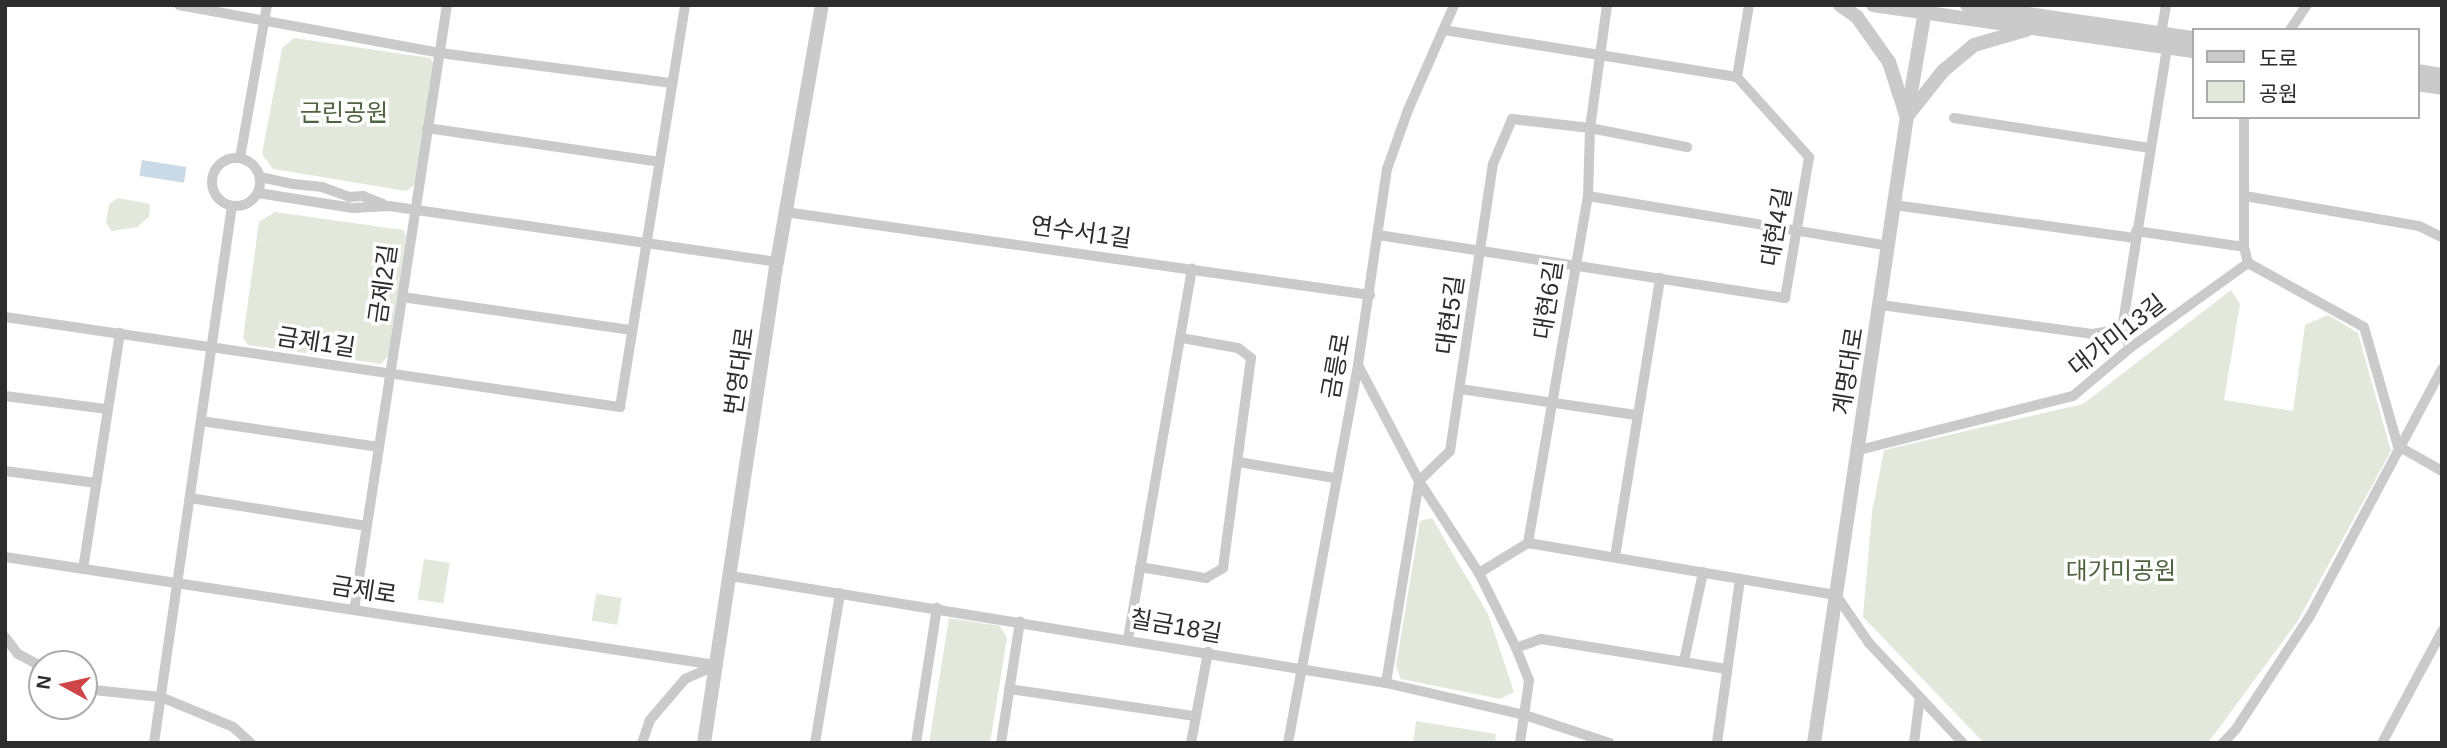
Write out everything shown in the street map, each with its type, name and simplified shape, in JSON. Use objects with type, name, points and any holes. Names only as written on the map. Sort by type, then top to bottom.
[{"type":"street","points":[[179,5],[440,52],[672,83]]},
{"type":"street","points":[[240,158],[267,5]]},
{"type":"street","name":"금제2길","points":[[354,610],[447,5]]},
{"type":"street","points":[[402,297],[632,330],[683,5]]},
{"type":"street","name":"번영대로","points":[[704,743],[777,262],[822,5]]},
{"type":"street","name":"금릉로","points":[[1288,743],[1358,365],[1387,169],[1408,110],[1454,5]]},
{"type":"street","name":"대현6길","points":[[1528,543],[1588,196],[1590,128],[1607,5]]},
{"type":"street","points":[[1443,30],[1737,77],[1749,5]]},
{"type":"street","points":[[1840,5],[1857,17],[1889,62],[1907,116]]},
{"type":"street","points":[[1873,5],[1925,10],[2031,28],[2164,41],[2192,38]]},
{"type":"street","points":[[1967,5],[2043,16],[2164,41],[2192,51]]},
{"type":"street","points":[[2028,5],[2043,16]]},
{"type":"street","points":[[2130,348],[2122,329],[2150,148],[2166,5]]},
{"type":"street","points":[[2291,28],[2307,5]]},
{"type":"street","name":"계명대로","points":[[1814,743],[1925,10]]},
{"type":"street","points":[[1907,116],[1942,71],[1974,45],[2031,28]]},
{"type":"street","points":[[2419,71],[2442,75]]},
{"type":"street","name":"대현4길","points":[[1378,234],[1785,298],[1809,157],[1737,77]]},
{"type":"street","points":[[2419,84],[2442,88]]},
{"type":"street","points":[[1954,118],[2150,148]]},
{"type":"street","points":[[2244,119],[2244,247],[2248,262],[2364,327],[2399,446],[2442,471]]},
{"type":"street","name":"대현5길","points":[[1419,481],[1450,451],[1493,164],[1512,120],[1590,128],[1687,147]]},
{"type":"street","points":[[427,128],[660,162]]},
{"type":"street","points":[[240,158],[254,166],[260,177],[258,193],[243,206],[232,206],[215,195],[211,180],[218,165],[224,160],[240,158]]},
{"type":"street","points":[[260,177],[323,187],[349,197],[363,197],[415,211],[777,262]]},
{"type":"street","points":[[258,193],[353,208],[389,206]]},
{"type":"street","points":[[1588,196],[1889,246]]},
{"type":"street","points":[[2245,196],[2419,226],[2442,237]]},
{"type":"street","points":[[1894,205],[2244,247]]},
{"type":"street","points":[[154,743],[232,206]]},
{"type":"street","name":"연수서1길","points":[[785,212],[1370,295]]},
{"type":"street","name":"대가미13길","points":[[1859,450],[2073,396],[2130,348],[2248,262]]},
{"type":"street","points":[[1128,639],[1192,268]]},
{"type":"street","points":[[1615,557],[1660,278]]},
{"type":"street","points":[[1881,305],[2092,334],[2122,329]]},
{"type":"street","name":"금제1길","points":[[5,317],[620,407],[632,330]]},
{"type":"street","points":[[83,569],[120,333]]},
{"type":"street","points":[[1140,567],[1206,578],[1223,568],[1251,358],[1238,348],[1181,338]]},
{"type":"street","points":[[1358,365],[1419,481],[1479,573],[1516,648],[1530,681],[1520,743]]},
{"type":"street","points":[[2223,743],[2236,729],[2310,616],[2442,369]]},
{"type":"street","points":[[1460,389],[1636,415]]},
{"type":"street","points":[[5,396],[107,409]]},
{"type":"street","points":[[201,421],[379,447]]},
{"type":"street","points":[[1238,462],[1335,478]]},
{"type":"street","points":[[5,471],[96,483]]},
{"type":"street","points":[[1386,683],[1419,481]]},
{"type":"street","points":[[190,498],[367,526]]},
{"type":"street","points":[[1479,573],[1528,543],[1836,595],[1869,643],[1963,743]]},
{"type":"street","name":"금제로","points":[[5,557],[716,665]]},
{"type":"street","points":[[1684,661],[1703,572]]},
{"type":"street","name":"칠금18길","points":[[730,576],[1020,621],[1386,683],[1525,715],[1609,743]]},
{"type":"street","points":[[1717,743],[1740,579]]},
{"type":"street","points":[[815,743],[840,593]]},
{"type":"street","points":[[916,743],[937,608]]},
{"type":"street","points":[[1001,743],[1020,621]]},
{"type":"street","points":[[2382,743],[2442,631]]},
{"type":"street","points":[[5,636],[18,654],[28,659]]},
{"type":"street","points":[[1516,648],[1541,639],[1727,669]]},
{"type":"street","points":[[1191,743],[1208,652]]},
{"type":"street","points":[[642,743],[650,720],[685,679],[716,665]]},
{"type":"street","points":[[1009,689],[1195,716]]},
{"type":"street","points":[[98,690],[161,697],[233,727],[251,743]]},
{"type":"street","points":[[1914,743],[1920,697]]},
{"type":"green space","name":"근린공원","points":[[294,38],[430,58],[434,64],[416,184],[406,191],[273,169],[262,154],[282,48]]},
{"type":"green space","points":[[118,198],[150,204],[149,217],[137,227],[112,231],[106,223],[109,204]]},
{"type":"green space","points":[[275,212],[403,230],[406,236],[388,356],[381,364],[248,345],[243,338],[259,222]]},
{"type":"green space","name":"대가미공원","points":[[2231,290],[2240,304],[2224,400],[2293,411],[2305,325],[2328,315],[2358,333],[2391,451],[2297,622],[2208,743],[1984,743],[1863,617],[1872,512],[1884,450],[2083,404]]},
{"type":"green space","points":[[1432,518],[1488,614],[1514,692],[1500,699],[1401,679],[1396,666],[1420,521]]},
{"type":"green space","points":[[424,559],[450,563],[443,604],[418,599]]},
{"type":"green space","points":[[596,594],[622,598],[617,625],[592,621]]},
{"type":"green space","points":[[949,618],[1000,626],[1007,638],[990,743],[929,743]]},
{"type":"green space","points":[[1416,721],[1496,734],[1495,743],[1413,743]]},
{"type":"water","points":[[142,160],[186,167],[184,183],[139,176]]}]
